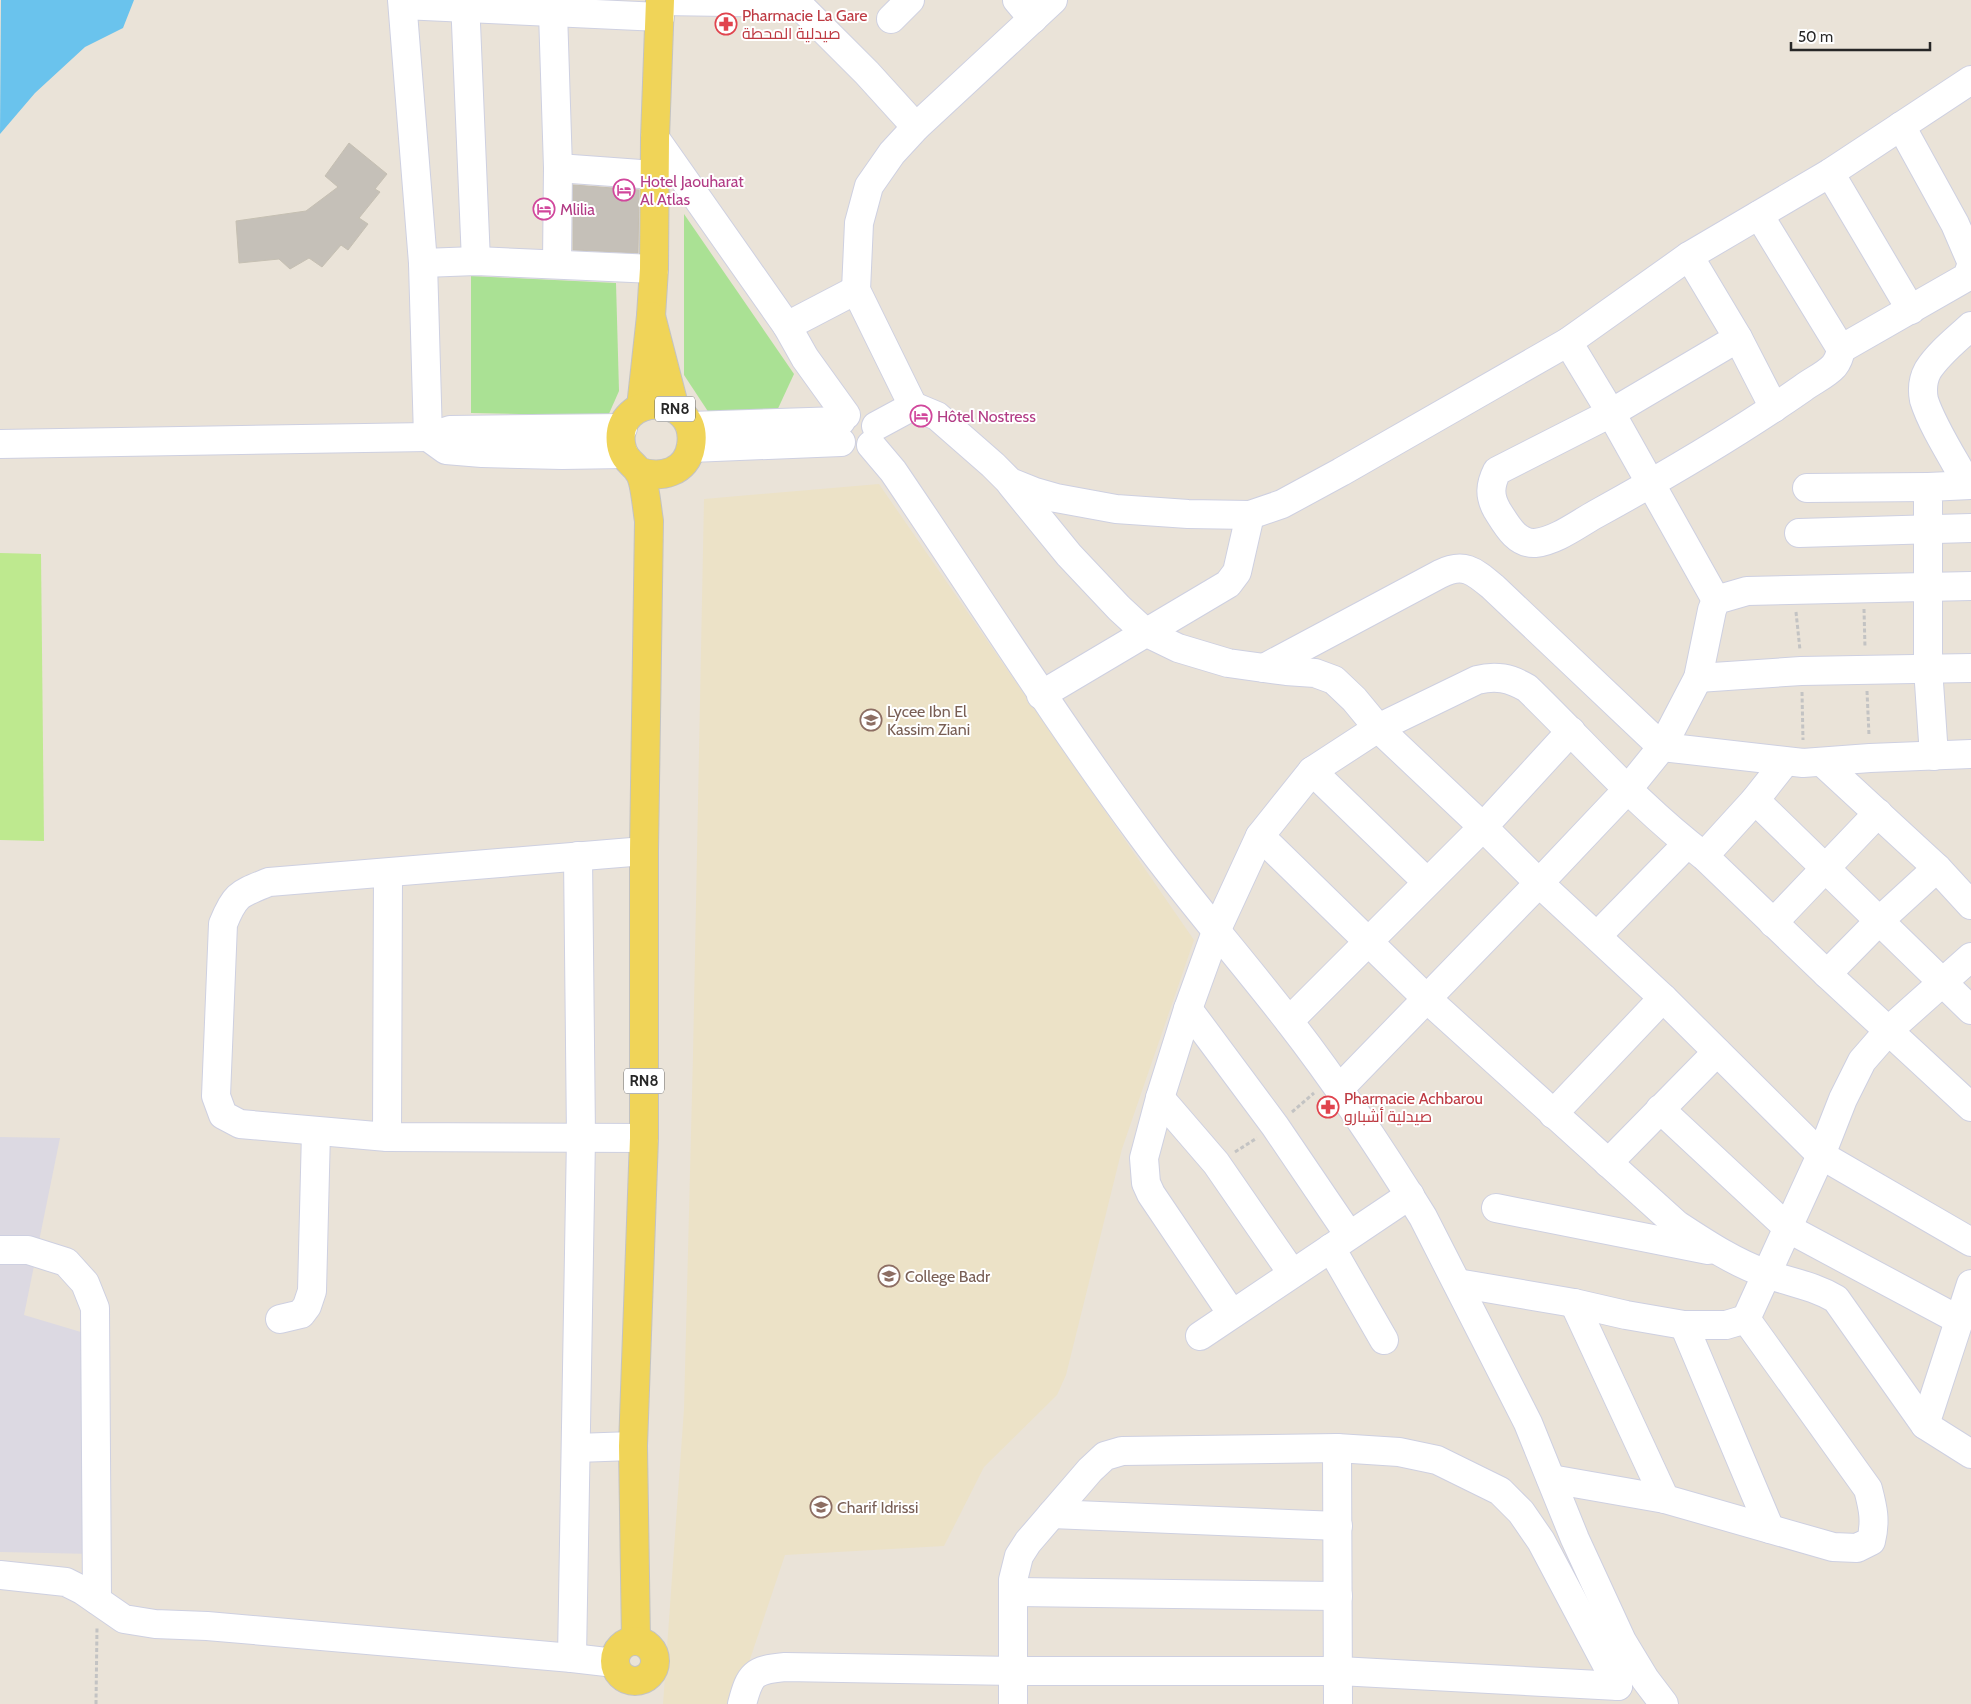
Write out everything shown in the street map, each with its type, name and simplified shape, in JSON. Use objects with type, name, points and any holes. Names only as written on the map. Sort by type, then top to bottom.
[{"type":"main road","name":"RN8","points":[[642,407],[654,269],[654,175],[660,6]]},
{"type":"main road","name":"RN8","points":[[649,521],[670,473],[680,467],[687,458],[685,428],[651,316]]},
{"type":"main road","name":"RN8","points":[[627,1683],[647,1678],[652,1672],[655,1659],[649,1647],[636,1641],[633,1446],[644,1138],[644,850],[649,521],[641,475],[628,451],[632,413],[642,407],[653,404],[665,405],[685,428]]},
{"type":"main road","points":[[628,451],[649,475],[670,473]]},
{"type":"street","points":[[1053,0],[1025,10],[892,153],[869,186],[859,223],[856,290],[913,406],[937,416],[993,465],[1010,482],[1069,555],[1119,608],[1145,632],[1178,648],[1228,663],[1315,672],[1334,680],[1354,699],[1378,728],[1483,827],[1539,883],[1663,998],[1821,1155],[1971,1242]]},
{"type":"street","points":[[428,437],[423,263],[403,2],[465,4],[553,12],[660,6],[797,2],[867,73],[916,127]]},
{"type":"street","points":[[465,4],[476,262]]},
{"type":"street","points":[[553,12],[558,168],[557,264]]},
{"type":"street","points":[[1010,482],[1056,498],[1116,508],[1188,514],[1250,515],[1282,504],[1342,472],[1568,342],[1689,256],[1830,173],[1971,80]]},
{"type":"street","points":[[1901,126],[1955,224],[1971,262]]},
{"type":"street","points":[[655,138],[787,326],[843,426]]},
{"type":"street","points":[[558,168],[654,175]]},
{"type":"street","points":[[1830,173],[1911,310]]},
{"type":"street","points":[[1759,215],[1841,349]]},
{"type":"street","points":[[1689,256],[1738,338],[1774,408]]},
{"type":"street","points":[[423,263],[557,264],[654,269]]},
{"type":"street","points":[[1738,338],[1611,413],[1498,472],[1491,482],[1491,494],[1493,504],[1505,523],[1517,537],[1526,542],[1536,543],[1555,537],[1651,484],[1774,408],[1834,366],[1841,349],[1967,277],[1971,266]]},
{"type":"street","points":[[787,326],[856,290]]},
{"type":"street","points":[[1807,488],[1970,485],[1930,414],[1924,398],[1923,385],[1928,371],[1939,356],[1971,326]]},
{"type":"street","points":[[1568,342],[1611,413],[1716,600]]},
{"type":"street","points":[[874,435],[913,406]]},
{"type":"street","points":[[685,428],[843,426],[860,412],[867,415],[874,435],[893,471],[1041,695],[1143,838],[1289,1021],[1339,1089],[1410,1195],[1528,1423],[1599,1594],[1622,1642],[1664,1704]]},
{"type":"street","points":[[0,444],[428,437],[450,430],[628,451]]},
{"type":"street","points":[[1928,487],[1928,668],[1934,756]]},
{"type":"street","points":[[1041,695],[1228,584],[1237,572],[1250,515]]},
{"type":"street","points":[[1799,533],[1971,528]]},
{"type":"street","points":[[1264,668],[1440,574],[1451,569],[1463,568],[1476,573],[1493,587],[1662,747],[1803,763],[1971,754]]},
{"type":"street","points":[[1716,600],[1747,591],[1971,586]]},
{"type":"street","points":[[1339,1089],[1628,789],[1662,747],[1698,678],[1712,610],[1716,600]]},
{"type":"street","points":[[1698,678],[1801,671],[1971,668]]},
{"type":"street","points":[[1232,1314],[1151,1194],[1146,1183],[1144,1158],[1160,1098],[1188,1009],[1217,929],[1260,836],[1312,771],[1378,728],[1477,680],[1490,676],[1514,680],[1527,688],[1628,789],[1971,1107]]},
{"type":"street","points":[[1289,1021],[1483,827],[1571,730]]},
{"type":"street","points":[[1597,936],[1755,800],[1785,762]]},
{"type":"street","points":[[1823,762],[1937,868],[1971,905]]},
{"type":"street","points":[[1312,771],[1427,882]]},
{"type":"street","points":[[1755,800],[1971,1010]]},
{"type":"street","points":[[1773,923],[1878,813]]},
{"type":"street","points":[[1260,836],[1426,998],[1676,1224],[1725,1254],[1767,1274],[1820,1289],[1836,1299],[1925,1425],[1971,1454]]},
{"type":"street","points":[[644,850],[269,882],[242,893],[231,904],[223,924],[216,1096],[223,1115],[240,1124],[316,1132],[387,1137],[644,1138]]},
{"type":"street","points":[[572,1658],[581,1138],[578,856]]},
{"type":"street","points":[[1827,974],[1879,921],[1937,868]]},
{"type":"street","points":[[387,1137],[388,873]]},
{"type":"street","points":[[1457,1283],[1574,1303],[1684,1326],[1726,1326],[1746,1319],[1821,1155],[1843,1099],[1862,1061],[1889,1030],[1971,957]]},
{"type":"street","points":[[1553,1114],[1663,998]]},
{"type":"street","points":[[1188,1009],[1275,1126],[1340,1242],[1384,1340]]},
{"type":"street","points":[[1608,1162],[1717,1052]]},
{"type":"street","points":[[1160,1098],[1216,1163],[1292,1273]]},
{"type":"street","points":[[1660,1109],[1788,1229],[1959,1320]]},
{"type":"street","points":[[280,1319],[301,1314],[307,1306],[312,1291],[316,1132]]},
{"type":"street","points":[[1200,1336],[1410,1195]]},
{"type":"street","points":[[1496,1208],[1725,1254]]},
{"type":"street","points":[[0,1250],[28,1250],[66,1262],[85,1283],[95,1308],[97,1600]]},
{"type":"street","points":[[1925,1425],[1961,1354],[1959,1320],[1971,1284]]},
{"type":"street","points":[[1574,1303],[1664,1499]]},
{"type":"street","points":[[1551,1479],[1664,1499],[1833,1547],[1857,1548],[1871,1541],[1875,1527],[1875,1514],[1868,1489],[1746,1319]]},
{"type":"street","points":[[1684,1326],[1770,1529]]},
{"type":"street","points":[[576,1448],[633,1446]]},
{"type":"street","points":[[1337,1448],[1338,1704]]},
{"type":"street","points":[[1013,1704],[1013,1580],[1019,1556],[1028,1542],[1052,1514],[1105,1456],[1122,1451],[1337,1448],[1399,1452],[1437,1460],[1500,1491],[1521,1512],[1541,1540],[1618,1695]]},
{"type":"street","points":[[1052,1514],[1338,1526]]},
{"type":"street","points":[[0,1575],[66,1582],[82,1590],[124,1619],[155,1624],[217,1627],[572,1658],[627,1683]]},
{"type":"street","points":[[1013,1592],[1338,1596]]},
{"type":"street","points":[[742,1704],[748,1684],[756,1672],[784,1667],[1014,1671],[1339,1671],[1618,1695],[1645,1678]]},
{"type":"path","points":[[96,1704],[97,1600]]},
{"type":"shaded area","points":[[879,484],[1194,940],[1122,1149],[1066,1375],[1057,1395],[984,1467],[944,1546],[785,1555],[735,1704],[663,1704],[684,1409],[704,499]]},
{"type":"shaded area","points":[[0,1137],[60,1138],[24,1315],[91,1335],[94,1554],[0,1552]]},
{"type":"green space","points":[[684,214],[794,374],[775,415],[711,416],[684,375]]},
{"type":"green space","points":[[471,276],[616,283],[619,391],[608,416],[471,413]]},
{"type":"green space","points":[[0,553],[41,554],[44,841],[0,840]]},
{"type":"water","points":[[1,0],[134,0],[123,28],[85,47],[35,93],[0,134]]},
{"type":"building","points":[[349,143],[387,174],[375,189],[380,192],[359,218],[368,224],[348,250],[341,245],[322,267],[309,258],[290,269],[279,259],[239,263],[236,221],[306,211],[338,187],[325,176]]},
{"type":"building","points":[[573,185],[639,190],[638,253],[573,250]]},
{"type":"place","name":"Pharmacie La Gare صيدلية المحطة","points":[[726,24]]},
{"type":"place","name":"Hotel Jaouharat Al Atlas","points":[[624,190]]},
{"type":"place","name":"Mlilia","points":[[544,209]]},
{"type":"place","name":"Hôtel Nostress","points":[[921,416]]},
{"type":"place","name":"Lycee Ibn El Kassim Ziani","points":[[871,720]]},
{"type":"place","name":"Pharmacie Achbarou صيدلية أشبارو","points":[[1328,1107]]},
{"type":"place","name":"College Badr","points":[[889,1276]]},
{"type":"place","name":"Charif Idrissi","points":[[821,1507]]}]
